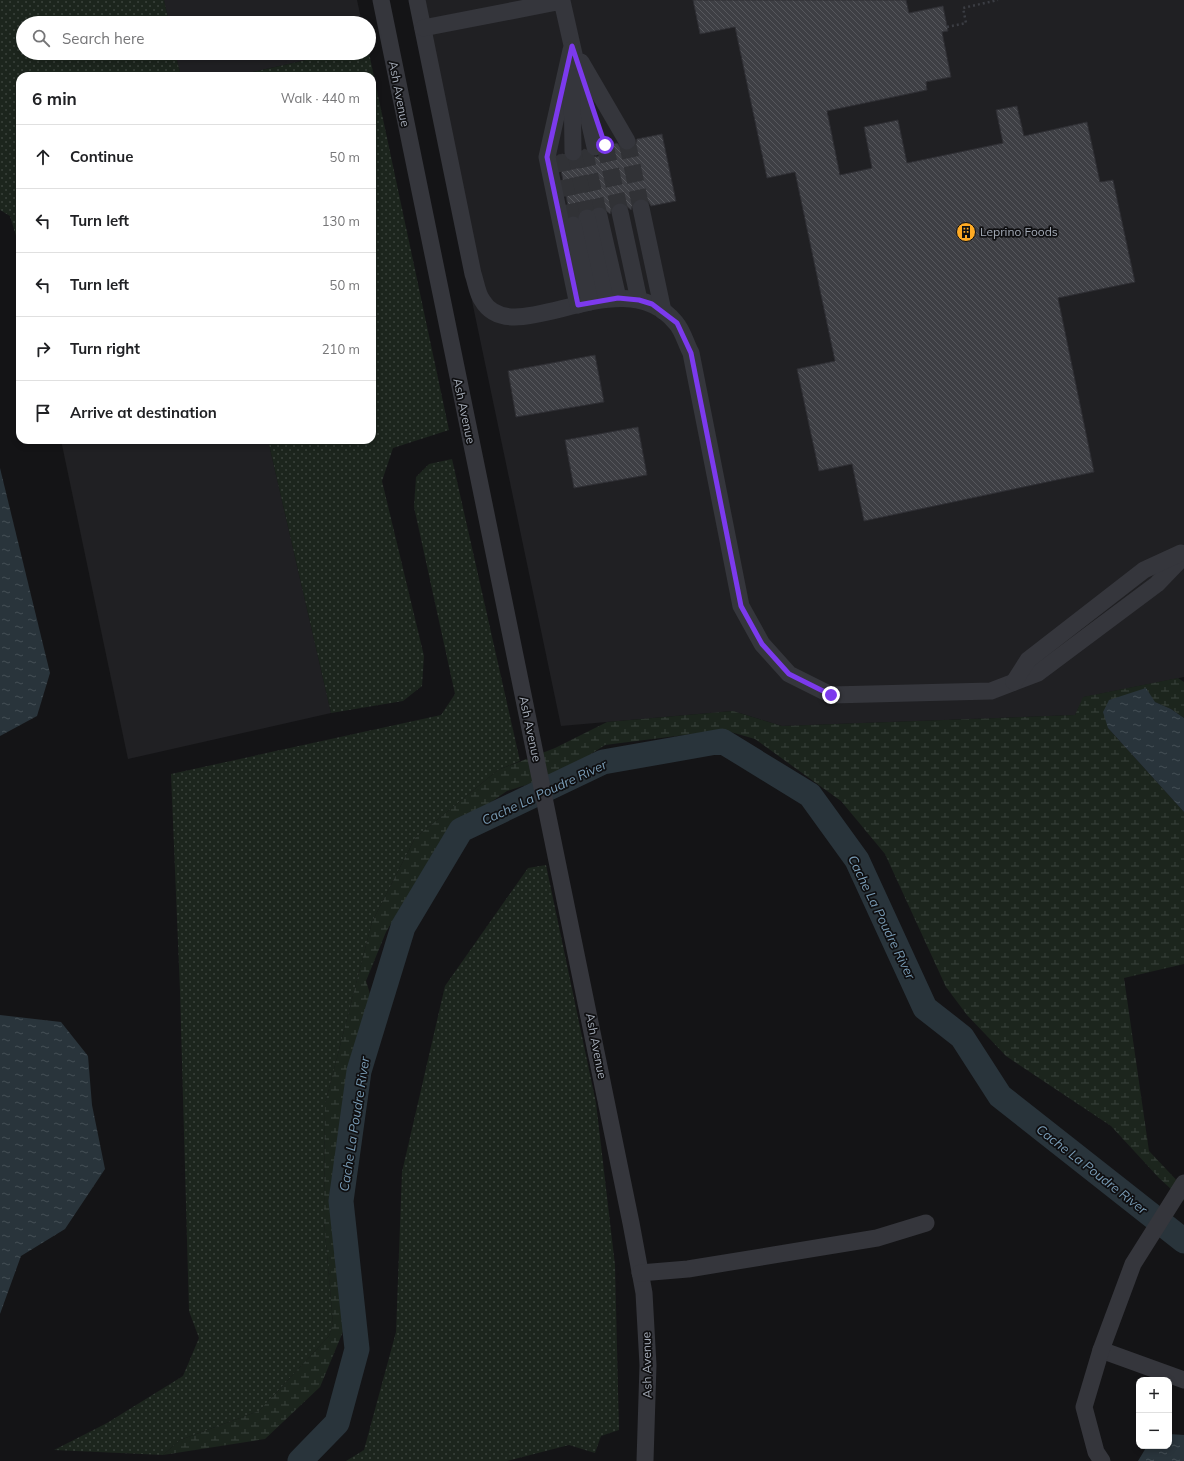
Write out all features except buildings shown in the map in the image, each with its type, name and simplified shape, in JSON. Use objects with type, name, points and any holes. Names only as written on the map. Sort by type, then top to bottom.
[{"type":"street","name":"Ash Avenue","points":[[381,0],[536,755],[644,1293],[648,1366],[645,1461]]},
{"type":"street","points":[[417,0],[473,274],[482,301],[498,316],[521,318],[622,302],[677,323],[691,353],[741,606],[762,644],[789,674],[831,695],[991,691],[1038,673],[1156,584],[1184,556]]},
{"type":"street","points":[[423,28],[562,1],[594,148]]},
{"type":"street","points":[[572,46],[594,148]]},
{"type":"street","points":[[572,46],[594,148]]},
{"type":"street","points":[[572,46],[547,157],[622,302]]},
{"type":"street","points":[[608,214],[622,302]]},
{"type":"street","points":[[608,214],[622,302]]},
{"type":"street","points":[[608,214],[622,302]]},
{"type":"street","points":[[1014,682],[1028,660],[1144,570],[1184,552]]},
{"type":"street","points":[[1102,1461],[1096,1452],[1084,1407],[1101,1350],[1133,1264],[1184,1183]]},
{"type":"street","points":[[640,1273],[688,1269],[877,1238],[926,1223]]},
{"type":"street","points":[[1101,1350],[1184,1380]]},
{"type":"path","points":[[947,27],[966,22],[963,8],[998,0]]},
{"type":"shaded area","points":[[164,0],[357,0],[360,16],[167,16]]},
{"type":"shaded area","points":[[409,0],[1184,0],[1184,677],[1084,697],[1075,715],[782,726],[733,711],[561,726]]},
{"type":"shaded area","points":[[177,60],[306,60],[253,72],[180,72]]},
{"type":"shaded area","points":[[62,444],[269,444],[331,713],[128,759]]},
{"type":"green space","points":[[0,0],[164,0],[167,16],[16,16],[16,60],[177,60],[180,72],[16,72],[16,236],[10,216],[0,210]]},
{"type":"green space","points":[[306,60],[370,60],[373,72],[253,72]]},
{"type":"green space","points":[[376,86],[449,430],[393,448],[382,481],[424,656],[422,686],[403,701],[331,713],[269,444],[376,444]]},
{"type":"green space","points":[[452,459],[520,761],[498,770],[415,838],[372,922],[325,1104],[324,1221],[333,1323],[329,1336],[259,1411],[180,1440],[163,1455],[54,1450],[107,1423],[183,1376],[199,1338],[189,1311],[180,991],[171,774],[441,715],[455,694],[414,507],[416,477],[429,464]]},
{"type":"green space","points":[[1178,678],[1184,682],[1184,718],[1171,709],[1155,702],[1108,728],[1184,812],[1184,964],[1124,978],[1149,1151],[1184,1188],[1184,1201],[1159,1178],[1111,1126],[1006,1056],[967,1015],[946,987],[885,854],[841,801],[755,739],[724,730],[605,745],[560,774],[507,791],[444,835],[386,932],[366,981],[371,997],[352,1077],[336,1206],[347,1322],[320,1387],[265,1439],[163,1455],[180,1440],[259,1411],[329,1336],[333,1323],[324,1221],[325,1104],[372,922],[415,838],[498,770],[555,748],[607,722],[733,711],[782,726],[1075,715],[1083,697]]},
{"type":"green space","points":[[546,865],[596,1103],[615,1265],[619,1430],[601,1436],[595,1453],[569,1445],[507,1461],[346,1461],[364,1450],[396,1332],[402,1172],[445,986],[528,868]]},
{"type":"water","points":[[0,468],[50,673],[37,716],[0,736]]},
{"type":"water","points":[[1146,688],[1155,702],[1171,709],[1184,718],[1184,812],[1108,728],[1103,712],[1109,700]]},
{"type":"water","points":[[0,1015],[61,1022],[88,1056],[92,1105],[105,1169],[65,1229],[21,1256],[0,1314]]},
{"type":"water","points":[[1172,1434],[1184,1435],[1184,1461],[1138,1461],[1145,1449],[1172,1449]]},
{"type":"waterway","name":"Cache La Poudre River","points":[[300,1461],[337,1423],[357,1349],[341,1201],[359,1071],[403,927],[461,830],[603,762],[722,741],[810,795],[857,860],[925,1008],[962,1037],[1000,1096],[1184,1241]]},
{"type":"tunnel","points":[[627,141],[641,208]]},
{"type":"tunnel","points":[[605,145],[620,212]]},
{"type":"tunnel","points":[[584,150],[599,216]]},
{"type":"tunnel","points":[[573,152],[587,218]]},
{"type":"tunnel","points":[[559,155],[572,221]]},
{"type":"place","name":"Leprino Foods","points":[[966,232]]},
{"type":"route","points":[[605,145],[572,46],[547,157],[578,305],[605,299],[628,298],[652,304],[677,323],[691,353],[741,606],[762,644],[789,674],[831,695]]}]
